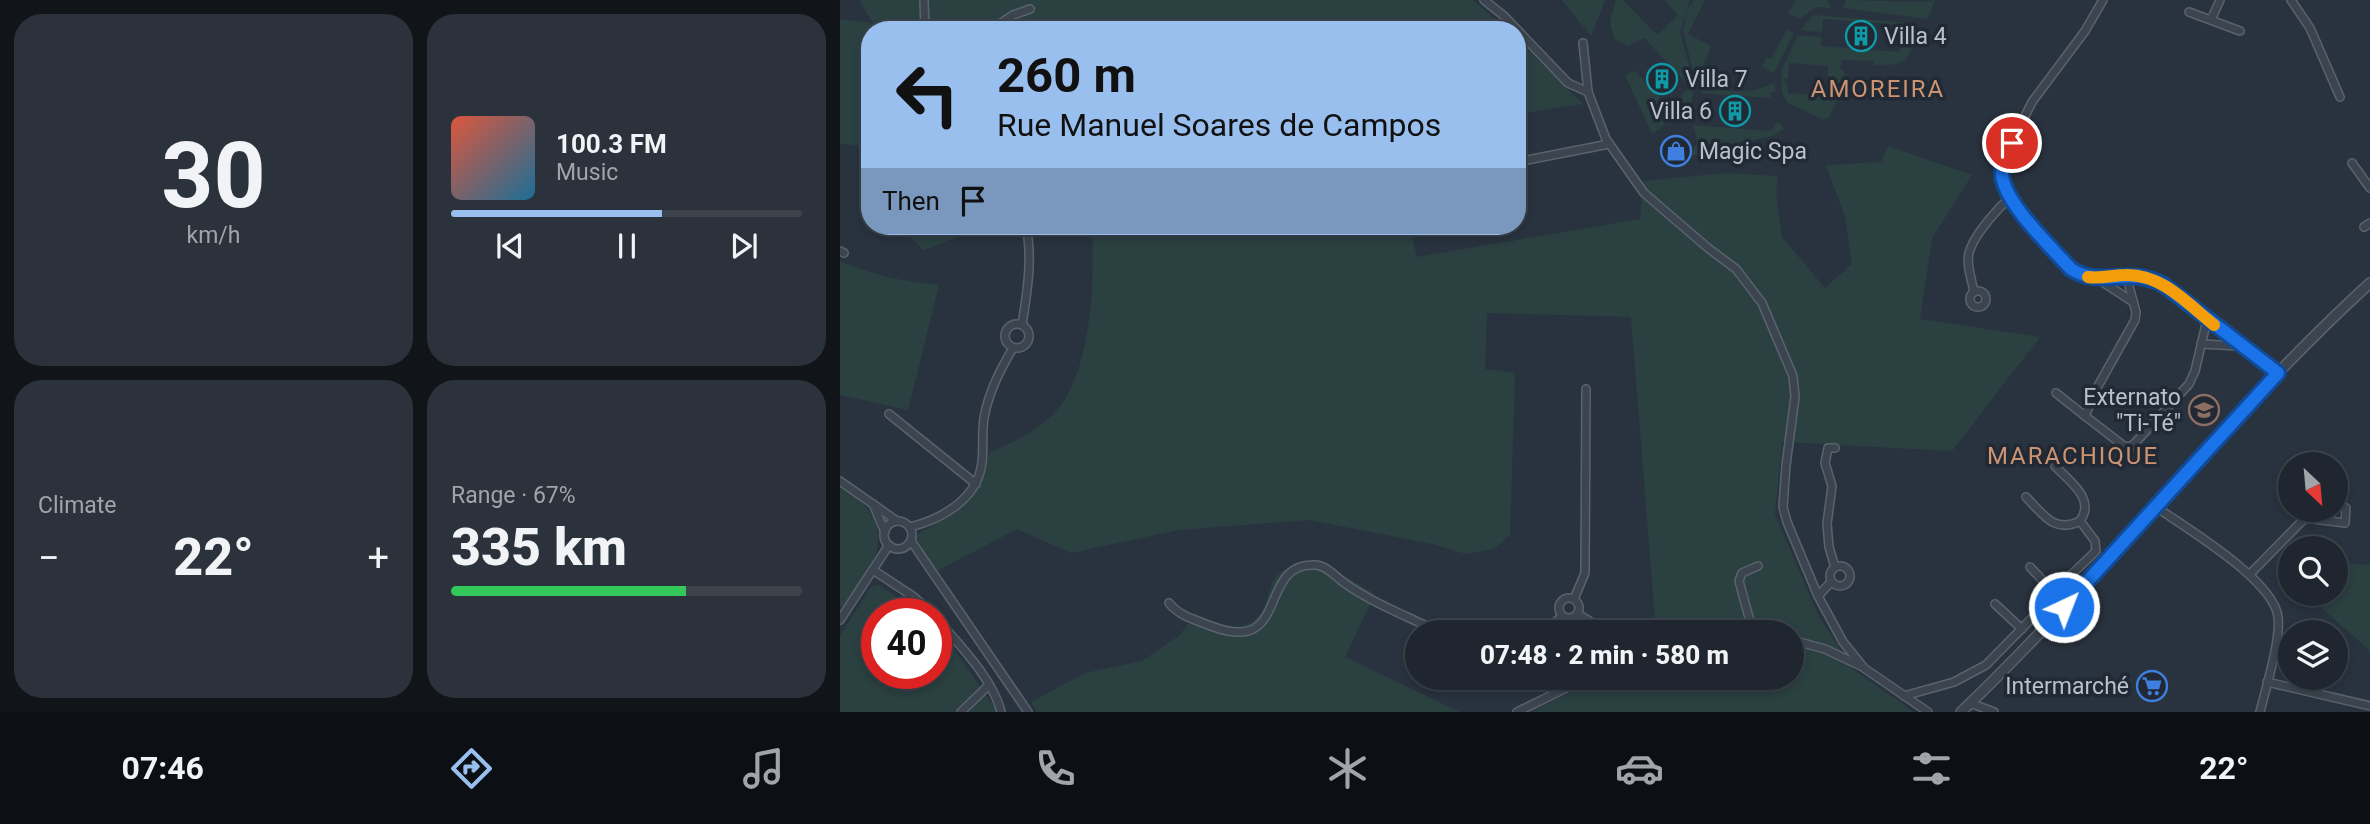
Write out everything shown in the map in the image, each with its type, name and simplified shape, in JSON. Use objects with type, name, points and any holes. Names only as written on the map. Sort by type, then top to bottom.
[{"type":"street","points":[[924,0],[925,21]]},
{"type":"street","points":[[1484,0],[1509,21]]},
{"type":"street","points":[[2103,0],[2085,32],[2032,102],[2020,126],[2001,170],[2009,198],[2071,269],[2083,276],[2098,279],[2126,275],[2143,276],[2164,285],[2278,373]]},
{"type":"street","points":[[2211,20],[2220,0]]},
{"type":"street","points":[[2291,0],[2310,28],[2340,97]]},
{"type":"street","points":[[1004,21],[1030,9]]},
{"type":"street","points":[[2189,12],[2241,31]]},
{"type":"street","points":[[1526,39],[1568,83],[1588,92]]},
{"type":"street","points":[[1583,43],[1588,92],[1609,144],[1644,193],[1707,248],[1736,269],[1762,303],[1793,376],[1795,397],[1783,506],[1818,596],[1843,642],[1864,668]]},
{"type":"street","points":[[1526,160],[1609,144]]},
{"type":"street","points":[[2353,163],[2370,188]]},
{"type":"street","points":[[1974,292],[1969,252],[1992,216],[2009,198]]},
{"type":"street","points":[[1022,324],[1029,285],[1027,235]]},
{"type":"street","points":[[2085,416],[2135,320],[2134,303],[2126,275]]},
{"type":"street","points":[[2098,279],[2134,303]]},
{"type":"street","points":[[1961,712],[2008,667],[2278,373],[2325,324],[2370,283]]},
{"type":"street","points":[[2056,393],[2124,446],[2130,447],[2189,384],[2207,320]]},
{"type":"street","points":[[1013,348],[1022,347],[1029,341],[1029,332],[1022,324]]},
{"type":"street","points":[[1013,348],[1006,341],[1006,331],[1013,325],[1022,324]]},
{"type":"street","points":[[2202,344],[2241,346]]},
{"type":"street","points":[[910,527],[950,512],[976,484],[982,465],[984,416],[991,389],[1013,348]]},
{"type":"street","points":[[1574,599],[1585,573],[1586,389]]},
{"type":"street","points":[[889,414],[976,484]]},
{"type":"street","points":[[1835,448],[1828,448],[1825,463],[1832,486],[1828,524],[1829,547],[1835,567]]},
{"type":"street","points":[[2026,497],[2051,522],[2063,526],[2080,521],[2086,513],[2087,503],[2055,466]]},
{"type":"street","points":[[840,481],[897,521],[910,527],[911,541],[927,568],[1028,712]]},
{"type":"street","points":[[872,504],[889,545],[897,549],[903,548],[911,541]]},
{"type":"street","points":[[2156,507],[2250,574],[2273,599],[2278,617],[2277,638],[2260,712]]},
{"type":"street","points":[[885,532],[889,524],[897,521]]},
{"type":"street","points":[[1904,696],[1954,682],[1986,665],[2034,617],[2050,588],[2072,574],[2096,551],[2095,541],[2080,521]]},
{"type":"street","points":[[2250,574],[2301,522]]},
{"type":"street","points":[[840,620],[889,545]]},
{"type":"street","points":[[903,548],[927,568]]},
{"type":"street","points":[[1169,603],[1176,611],[1224,631],[1249,631],[1268,618],[1276,591],[1289,574],[1297,569],[1316,565],[1324,567],[1367,597],[1414,620]]},
{"type":"street","points":[[1750,620],[1739,581],[1742,573],[1758,566]]},
{"type":"street","points":[[1835,567],[1846,568],[1849,573],[1850,579],[1840,587],[1831,582],[1829,573],[1835,567]]},
{"type":"street","points":[[2030,567],[2050,588]]},
{"type":"street","points":[[873,570],[916,598]]},
{"type":"street","points":[[1818,596],[1831,582]]},
{"type":"street","points":[[1568,598],[1574,599],[1579,606],[1577,614],[1570,619],[1562,616],[1559,610],[1560,602],[1568,598]]},
{"type":"street","points":[[1995,604],[2022,629]]},
{"type":"street","points":[[1577,614],[1587,620]]},
{"type":"street","points":[[1558,620],[1562,616]]},
{"type":"street","points":[[952,636],[998,697],[1001,712]]},
{"type":"street","points":[[1804,643],[1825,649],[1864,668],[1928,712]]},
{"type":"street","points":[[2267,682],[2370,706]]},
{"type":"street","points":[[961,712],[989,685]]},
{"type":"street","points":[[1517,712],[1562,690]]},
{"type":"street","points":[[1970,704],[1994,712]]},
{"type":"green space","points":[[859,0],[1473,0],[1498,21],[872,21]]},
{"type":"green space","points":[[1562,0],[1605,0],[1591,36]]},
{"type":"green space","points":[[1616,0],[1623,0],[1657,35],[1678,15],[1664,0],[1690,0],[1687,10],[1694,0],[1705,0],[1688,34],[1711,46],[1701,71],[1705,75],[1703,80],[1695,78],[1683,31],[1687,11],[1680,32],[1695,87],[1689,109],[1683,105],[1652,134],[1625,75],[1635,71],[1669,107],[1690,87],[1644,38],[1628,46],[1614,39],[1610,22]]},
{"type":"green space","points":[[1796,0],[1827,0],[1831,8],[1816,7],[1800,19],[1788,13]]},
{"type":"green space","points":[[1846,0],[1935,0],[1927,19],[1843,8]]},
{"type":"green space","points":[[1815,15],[1910,23],[1919,34],[1901,35],[1901,25],[1823,19],[1822,32],[1801,30]]},
{"type":"green space","points":[[840,19],[861,22],[861,147],[840,144]]},
{"type":"green space","points":[[1787,29],[1794,33],[1774,73],[1762,67],[1766,57],[1771,59]]},
{"type":"green space","points":[[1798,35],[1821,37],[1821,46],[1899,52],[1900,42],[1913,44],[1907,57],[1900,63],[1875,65],[1873,61],[1842,60],[1840,68],[1846,74],[1843,83],[1828,83],[1828,66],[1789,63],[1788,79],[1781,79],[1782,69]]},
{"type":"green space","points":[[1526,48],[1583,104],[1526,113]]},
{"type":"green space","points":[[1781,81],[1787,81],[1788,93],[1827,96],[1828,87],[1841,90],[1830,116],[1823,120],[1788,103],[1782,93]]},
{"type":"green space","points":[[1774,83],[1776,91],[1770,93],[1771,98],[1702,93],[1697,88],[1701,84],[1746,91]]},
{"type":"green space","points":[[1777,123],[1784,129],[1769,137],[1709,150],[1682,160],[1696,145],[1693,125],[1768,131]]},
{"type":"green space","points":[[1888,146],[1972,175],[1932,238],[1920,319],[2040,337],[1952,451],[1782,442],[1775,514],[1819,617],[1854,670],[1914,712],[1529,712],[1577,690],[1804,690],[1804,620],[1655,620],[1631,317],[1487,313],[1485,369],[1515,373],[1510,535],[1494,549],[1466,554],[1432,544],[1309,520],[1179,530],[1071,553],[1017,529],[937,571],[916,537],[949,515],[973,494],[989,453],[1046,421],[1061,405],[1071,387],[1085,343],[1092,294],[1092,235],[1411,235],[1417,257],[1640,219],[1643,181],[1726,173],[1778,176],[1776,193],[1782,237],[1825,288],[1852,264],[1845,217],[1826,165],[1881,162]]},
{"type":"green space","points":[[908,235],[964,235],[924,250]]},
{"type":"green space","points":[[840,261],[889,277],[939,285],[908,410],[840,395]]},
{"type":"green space","points":[[840,488],[855,497],[868,510],[878,535],[877,551],[843,607],[840,606]]},
{"type":"green space","points":[[1318,560],[1375,594],[1345,657],[1405,686],[1405,690],[1414,690],[1460,712],[1037,712],[1031,702],[1085,673],[1142,661],[1180,635],[1195,613],[1228,626],[1236,627],[1252,622],[1262,611],[1278,575],[1306,562]]},
{"type":"green space","points":[[2348,564],[2370,565],[2370,651],[2348,631],[2348,620],[2335,620],[2319,606],[2348,606]]},
{"type":"green space","points":[[879,585],[899,598],[864,598],[871,587]]},
{"type":"green space","points":[[861,603],[861,689],[952,689],[952,647],[998,712],[840,712],[840,636]]},
{"type":"slow traffic","points":[[2088,277],[2098,279],[2126,275],[2154,279],[2214,325]]},
{"type":"place","name":"Villa 4","points":[[1861,36]]},
{"type":"place","name":"Villa 7","points":[[1662,79]]},
{"type":"place","name":"Villa 6","points":[[1735,111]]},
{"type":"place","name":"Magic Spa","points":[[1676,151]]},
{"type":"place","name":"Externato \"Ti-Té\"","points":[[2204,410]]},
{"type":"place","name":"Intermarché","points":[[2152,686]]},
{"type":"district","name":"AMOREIRA","points":[[1878,89]]},
{"type":"district","name":"MARACHIQUE","points":[[2073,456]]},
{"type":"route","points":[[2012,143],[2001,170],[2009,198],[2071,269],[2083,276],[2098,279],[2126,275],[2154,279],[2278,373],[2064,607]]}]
